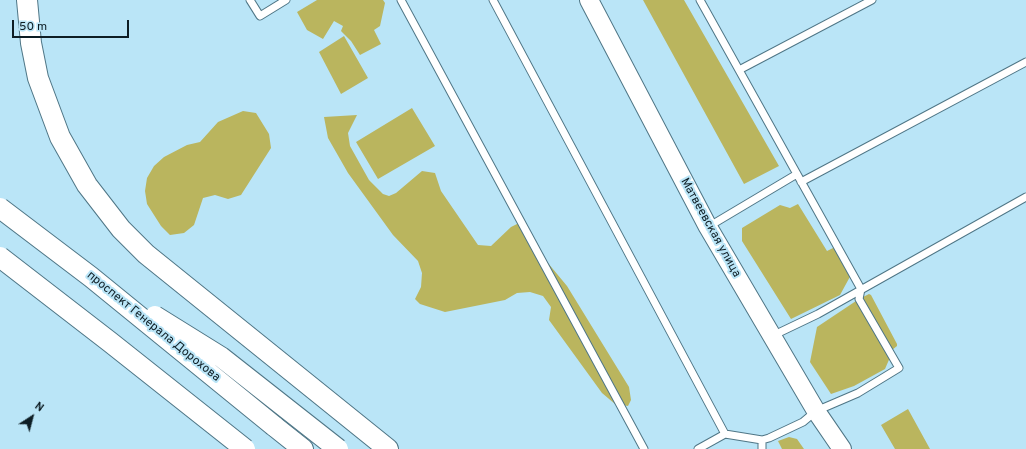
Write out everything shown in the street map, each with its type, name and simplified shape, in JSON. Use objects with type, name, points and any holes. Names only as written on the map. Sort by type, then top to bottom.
[{"type":"main road","points":[[27,0],[31,43],[38,78],[60,137],[87,185],[121,229],[146,254],[388,449]]},
{"type":"main road","name":"проспект Генерала Дорохова","points":[[0,208],[91,277],[303,449]]},
{"type":"main road","points":[[0,257],[245,449]]},
{"type":"main road","points":[[91,277],[221,357],[338,449]]},
{"type":"street","name":"Матвеевская улица","points":[[589,0],[708,227],[816,411],[842,449]]},
{"type":"lane","points":[[250,0],[260,16],[286,0]]},
{"type":"lane","points":[[401,0],[644,449]]},
{"type":"lane","points":[[493,0],[725,434]]},
{"type":"lane","points":[[698,449],[725,434],[762,440],[803,422],[816,411],[858,393],[899,368],[858,299],[861,289],[700,0]]},
{"type":"lane","points":[[739,70],[872,0]]},
{"type":"lane","points":[[801,182],[1026,62]]},
{"type":"lane","points":[[708,227],[797,174]]},
{"type":"lane","points":[[772,336],[818,314],[1026,197]]},
{"type":"lane","points":[[762,440],[762,449]]},
{"type":"shaded area","points":[[317,0],[383,0],[385,3],[380,26],[374,30],[381,44],[360,55],[351,41],[341,31],[343,26],[334,21],[323,39],[307,30],[297,12]]},
{"type":"shaded area","points":[[643,0],[684,0],[779,166],[744,184]]},
{"type":"shaded area","points":[[344,36],[368,78],[341,94],[319,52]]},
{"type":"shaded area","points":[[412,108],[435,146],[378,179],[356,142]]},
{"type":"shaded area","points":[[243,111],[256,113],[269,134],[271,148],[241,195],[228,199],[215,195],[203,198],[194,225],[184,233],[170,235],[161,226],[147,204],[145,191],[147,178],[154,166],[164,157],[187,145],[200,142],[218,122]]},
{"type":"shaded area","points":[[357,115],[348,133],[350,146],[369,180],[383,194],[389,196],[396,193],[422,171],[435,173],[441,191],[478,245],[491,246],[511,227],[523,221],[538,251],[567,286],[629,387],[631,400],[628,406],[615,404],[602,393],[549,320],[551,307],[543,296],[530,292],[517,293],[505,300],[445,312],[420,304],[415,299],[421,287],[422,273],[418,261],[393,235],[348,173],[328,138],[324,117]]},
{"type":"shaded area","points":[[798,204],[827,251],[837,246],[852,273],[840,295],[791,319],[742,241],[742,228],[780,205],[790,208]]},
{"type":"shaded area","points":[[869,294],[871,295],[897,344],[897,346],[892,350],[863,300],[863,297]]},
{"type":"shaded area","points":[[859,299],[891,355],[885,369],[854,386],[831,394],[810,362],[817,327]]},
{"type":"shaded area","points":[[908,409],[930,449],[895,449],[881,425]]},
{"type":"shaded area","points":[[789,437],[797,439],[804,449],[782,449],[778,441]]}]
